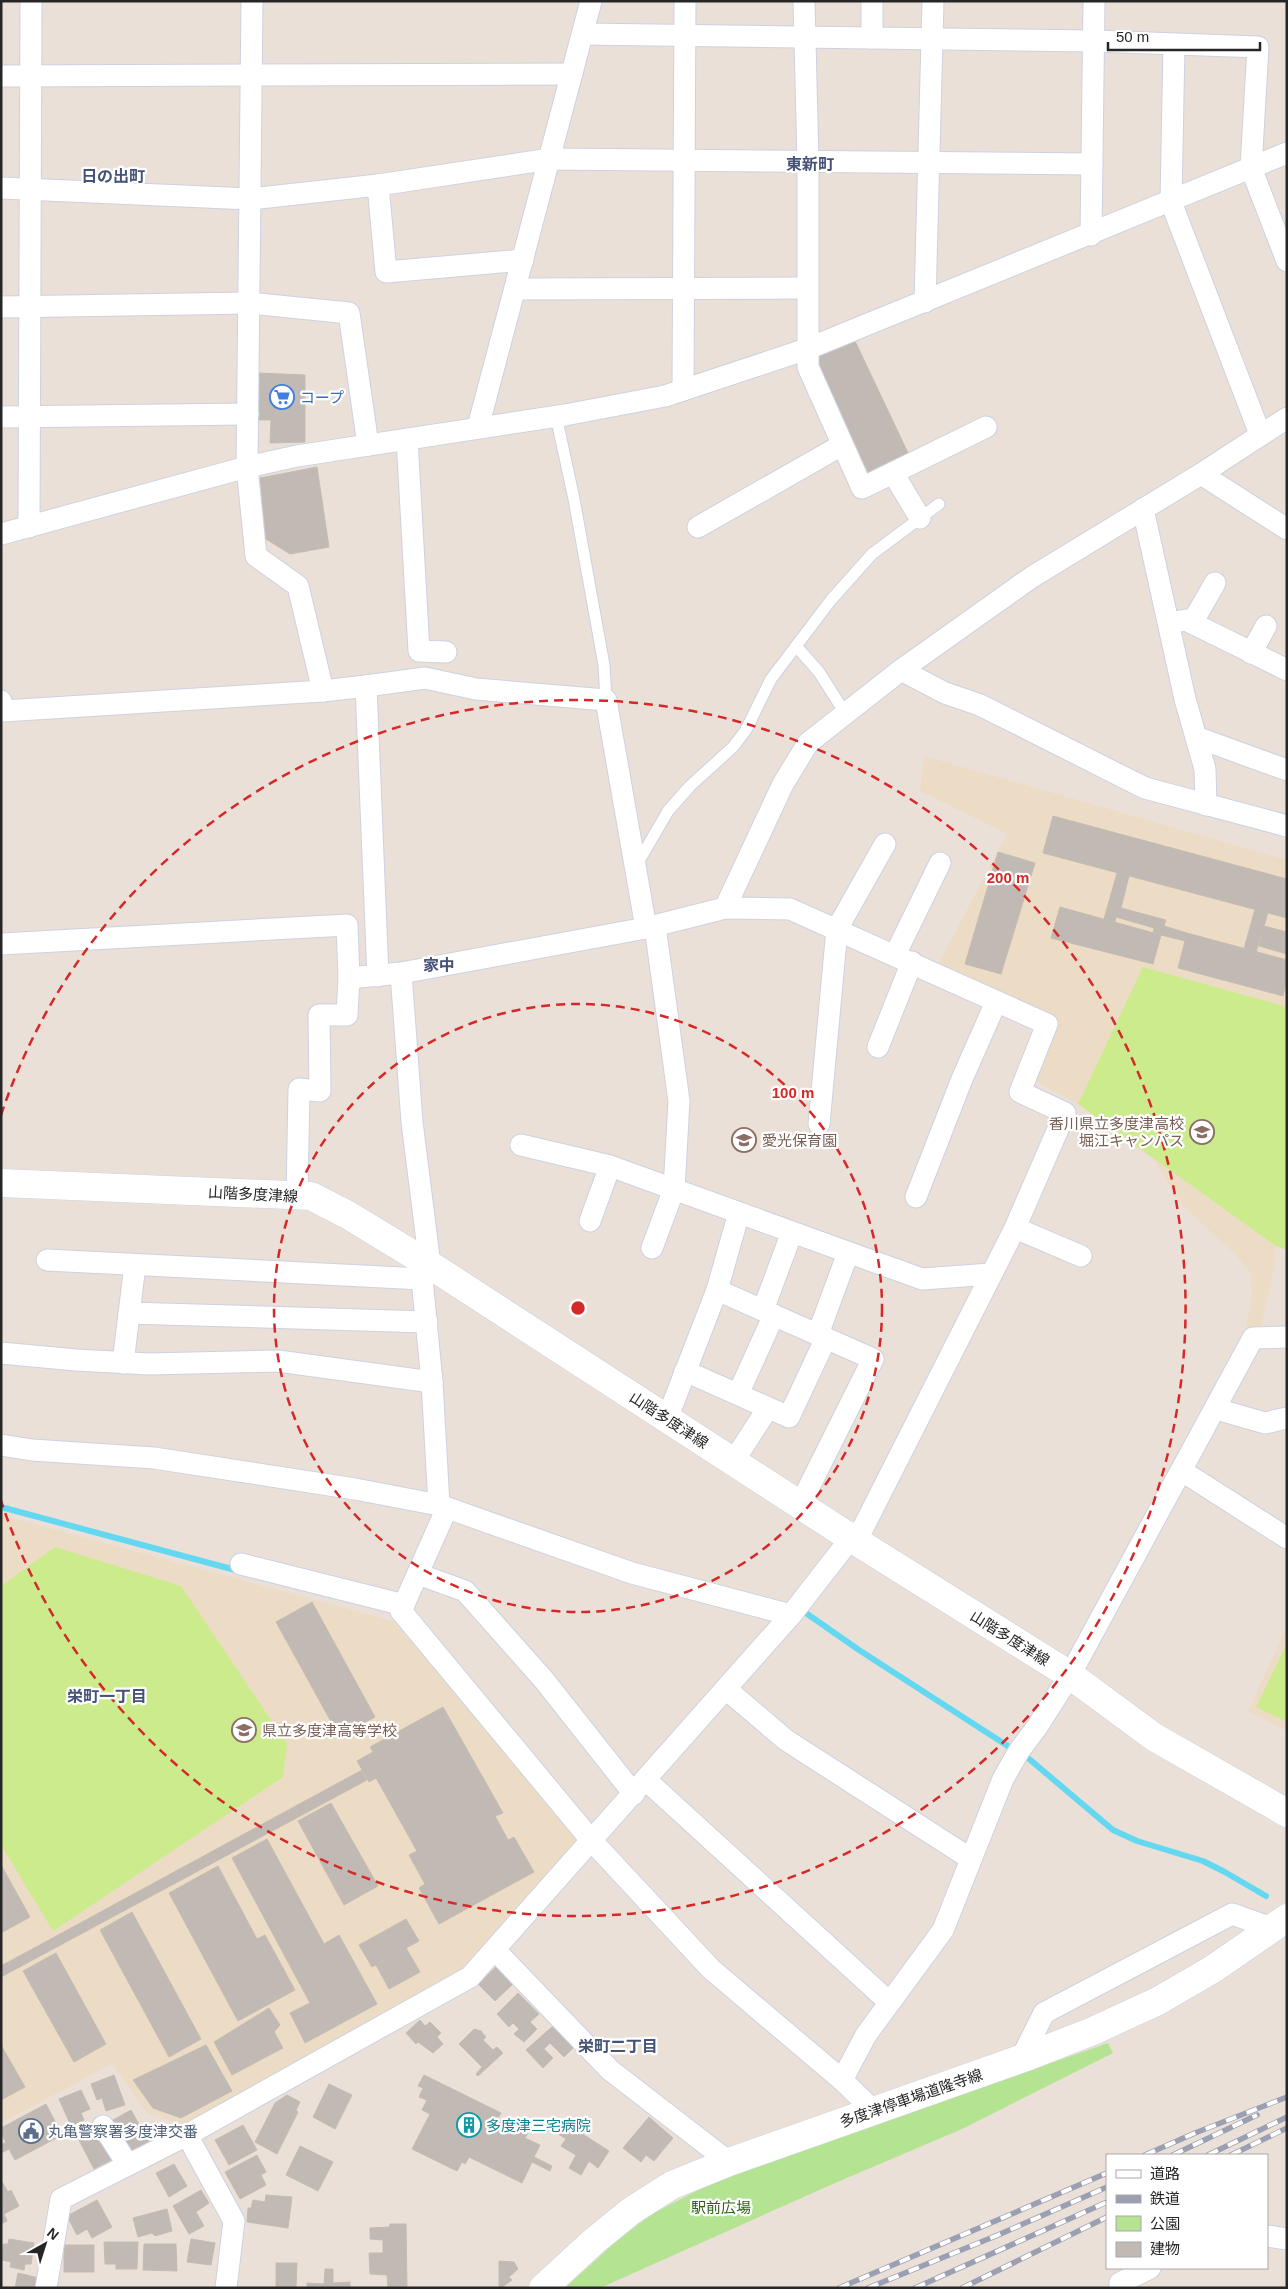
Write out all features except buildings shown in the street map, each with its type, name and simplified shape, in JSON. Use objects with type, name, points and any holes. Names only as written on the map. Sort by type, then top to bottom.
[{"type":"main road","name":"山階多度津線","points":[[1,1183],[311,1196],[348,1215],[426,1272],[667,1419],[851,1538],[1070,1675],[1154,1737],[1287,1813]]},
{"type":"main road","name":"多度津停車場道隆寺線","points":[[543,2288],[593,2242],[631,2211],[672,2185],[730,2162],[1021,2059],[1094,2031],[1158,2001],[1213,1968],[1280,1923]]},
{"type":"street","points":[[29,527],[31,1]]},
{"type":"street","points":[[252,1],[247,467],[256,556],[298,586],[323,691]]},
{"type":"street","points":[[478,428],[592,1]]},
{"type":"street","points":[[683,390],[685,1]]},
{"type":"street","points":[[804,1],[808,162],[808,367],[862,488],[986,427]]},
{"type":"street","points":[[872,1],[872,38]]},
{"type":"street","points":[[925,302],[933,1]]},
{"type":"street","points":[[1091,235],[1094,1]]},
{"type":"street","points":[[583,34],[1094,41],[1258,47],[1251,168],[1287,261]]},
{"type":"street","points":[[1174,44],[1170,202],[1260,434]]},
{"type":"street","points":[[1,76],[572,74]]},
{"type":"street","points":[[1,534],[247,467],[665,396],[807,350],[1287,153]]},
{"type":"street","points":[[1,188],[250,199],[378,185],[550,159],[1092,164]]},
{"type":"street","points":[[378,185],[386,272],[523,260]]},
{"type":"street","points":[[515,289],[807,288]]},
{"type":"street","points":[[1,308],[248,303],[349,313],[368,445]]},
{"type":"street","points":[[1,417],[248,414]]},
{"type":"street","points":[[725,908],[783,784],[808,743],[901,670],[1032,576],[1143,510],[1287,418]]},
{"type":"street","points":[[407,439],[419,651],[446,652]]},
{"type":"street","points":[[698,527],[842,445]]},
{"type":"street","points":[[893,472],[920,518]]},
{"type":"street","points":[[1201,474],[1285,523]]},
{"type":"street","points":[[1143,510],[1185,699],[1205,769],[1206,805]]},
{"type":"street","points":[[1192,623],[1215,582]]},
{"type":"street","points":[[1169,623],[1186,620],[1287,670]]},
{"type":"street","points":[[1251,653],[1266,626]]},
{"type":"street","points":[[901,670],[945,692],[980,705],[1145,788],[1287,826]]},
{"type":"street","points":[[1,702],[3,711],[323,691],[425,678],[476,690],[606,700],[636,868],[651,927],[679,1102],[674,1189],[652,1248]]},
{"type":"street","points":[[366,686],[378,976]]},
{"type":"street","points":[[1196,737],[1287,770]]},
{"type":"street","points":[[819,1124],[837,929],[885,844]]},
{"type":"street","points":[[878,1047],[903,959],[940,863]]},
{"type":"street","points":[[46,2288],[61,2199],[187,2135],[470,1977],[791,1615],[851,1538],[862,1528],[1015,1228],[1065,1113],[1020,1092],[1047,1024],[790,909],[725,908],[651,927],[378,976],[349,978]]},
{"type":"street","points":[[1,944],[347,925],[349,978],[347,1015],[319,1015],[320,1091],[300,1088],[297,1196]]},
{"type":"street","points":[[401,972],[426,1272],[427,1322],[443,1506],[418,1574],[401,1611],[590,1840],[711,1969],[842,2080],[874,2111]]},
{"type":"street","points":[[916,1197],[962,1079],[996,1002]]},
{"type":"street","points":[[521,1145],[610,1166],[922,1279],[992,1274]]},
{"type":"street","points":[[590,1221],[610,1166]]},
{"type":"street","points":[[667,1419],[717,1290],[739,1213]]},
{"type":"street","points":[[1015,1228],[1081,1256]]},
{"type":"street","points":[[738,1394],[769,1313],[792,1232]]},
{"type":"street","points":[[685,1371],[789,1417],[822,1336],[848,1253]]},
{"type":"street","points":[[47,1260],[426,1272]]},
{"type":"street","points":[[123,1363],[135,1264]]},
{"type":"street","points":[[717,1290],[873,1359],[800,1505]]},
{"type":"street","points":[[129,1312],[427,1322]]},
{"type":"street","points":[[842,2080],[866,2035],[888,2002],[943,1930],[1003,1779],[1019,1751],[1037,1727],[1070,1675],[1254,1338],[1287,1338]]},
{"type":"street","points":[[1,1353],[149,1364],[278,1360],[432,1382]]},
{"type":"street","points":[[733,1462],[768,1408]]},
{"type":"street","points":[[1216,1409],[1266,1423],[1287,1418]]},
{"type":"street","points":[[1,1445],[32,1450],[154,1458],[355,1489],[443,1506],[632,1574],[791,1615]]},
{"type":"street","points":[[1182,1471],[1287,1538]]},
{"type":"street","points":[[241,1564],[404,1605]]},
{"type":"street","points":[[418,1574],[465,1592],[640,1787],[888,2002]]},
{"type":"street","points":[[726,1689],[786,1740],[971,1858]]},
{"type":"street","points":[[1021,2059],[1044,2013],[1232,1914],[1280,1923]]},
{"type":"street","points":[[495,1950],[610,2070],[730,2162]]},
{"type":"street","points":[[103,2126],[128,2165]]},
{"type":"street","points":[[187,2135],[234,2221],[226,2288]]},
{"type":"street","points":[[1268,2236],[1287,2239]]},
{"type":"street","points":[[1120,2288],[1120,2283],[1148,2269]]},
{"type":"lane","points":[[556,416],[574,499],[604,665],[606,700]]},
{"type":"lane","points":[[636,868],[668,811],[690,786],[733,747],[746,730],[771,679],[831,600],[872,554],[939,504]]},
{"type":"lane","points":[[796,646],[819,672],[845,713]]},
{"type":"shaded area","name":"香川県立多度津高校 堀江キャンパス","points":[[924,756],[1287,860],[1287,1250],[1276,1246],[1274,1269],[1259,1335],[1172,1470],[1234,1364],[1245,1331],[1252,1297],[1251,1274],[1236,1255],[1183,1206],[1154,1160],[1078,1104],[1032,1079],[1057,1020],[938,965],[1007,834],[920,791]]},
{"type":"shaded area","name":"県立多度津高等学校","points":[[1,1515],[393,1621],[581,1839],[463,1971],[335,2045],[182,2124],[147,2113],[112,2064],[1,2123]]},
{"type":"shaded area","points":[[1287,1626],[1287,1731],[1248,1711]]},
{"type":"green space","points":[[1143,967],[1287,1007],[1287,1250],[1276,1246],[1078,1104]]},
{"type":"green space","points":[[55,1547],[181,1586],[287,1744],[283,1777],[53,1931],[1,1845],[1,1586]]},
{"type":"green space","points":[[1287,1643],[1287,1722],[1256,1707]]},
{"type":"green space","name":"駅前広場","points":[[1108,2043],[1113,2053],[962,2129],[835,2183],[600,2288],[565,2288],[619,2239],[652,2214],[710,2184]]},
{"type":"waterway","points":[[1,1507],[239,1571]]},
{"type":"waterway","points":[[803,1611],[859,1650],[1014,1750]]},
{"type":"waterway","points":[[1028,1758],[1113,1830],[1137,1841],[1203,1861],[1266,1896]]},
{"type":"railway","points":[[1147,2154],[1287,2097]]},
{"type":"railway","points":[[1175,2154],[1257,2115]]},
{"type":"railway","points":[[1210,2154],[1287,2117]]},
{"type":"railway","points":[[1233,2154],[1287,2128]]},
{"type":"railway","points":[[839,2288],[1106,2173]]},
{"type":"railway","points":[[868,2288],[998,2235],[1106,2187]]},
{"type":"railway","points":[[915,2288],[1106,2202]]},
{"type":"railway","points":[[962,2288],[1106,2217]]},
{"type":"place","name":"コープ","points":[[282,397]]},
{"type":"place","name":"香川県立多度津高校 堀江キャンパス","points":[[1202,1132]]},
{"type":"place","name":"愛光保育園","points":[[744,1140]]},
{"type":"place","name":"県立多度津高等学校","points":[[244,1730]]},
{"type":"place","name":"多度津三宅病院","points":[[469,2125]]},
{"type":"place","name":"丸亀警察署多度津交番","points":[[31,2131]]},
{"type":"district","name":"東新町","points":[[810,164]]},
{"type":"district","name":"日の出町","points":[[113,176]]},
{"type":"district","name":"家中","points":[[439,965]]},
{"type":"district","name":"栄町一丁目","points":[[107,1696]]},
{"type":"district","name":"栄町二丁目","points":[[618,2046]]}]
